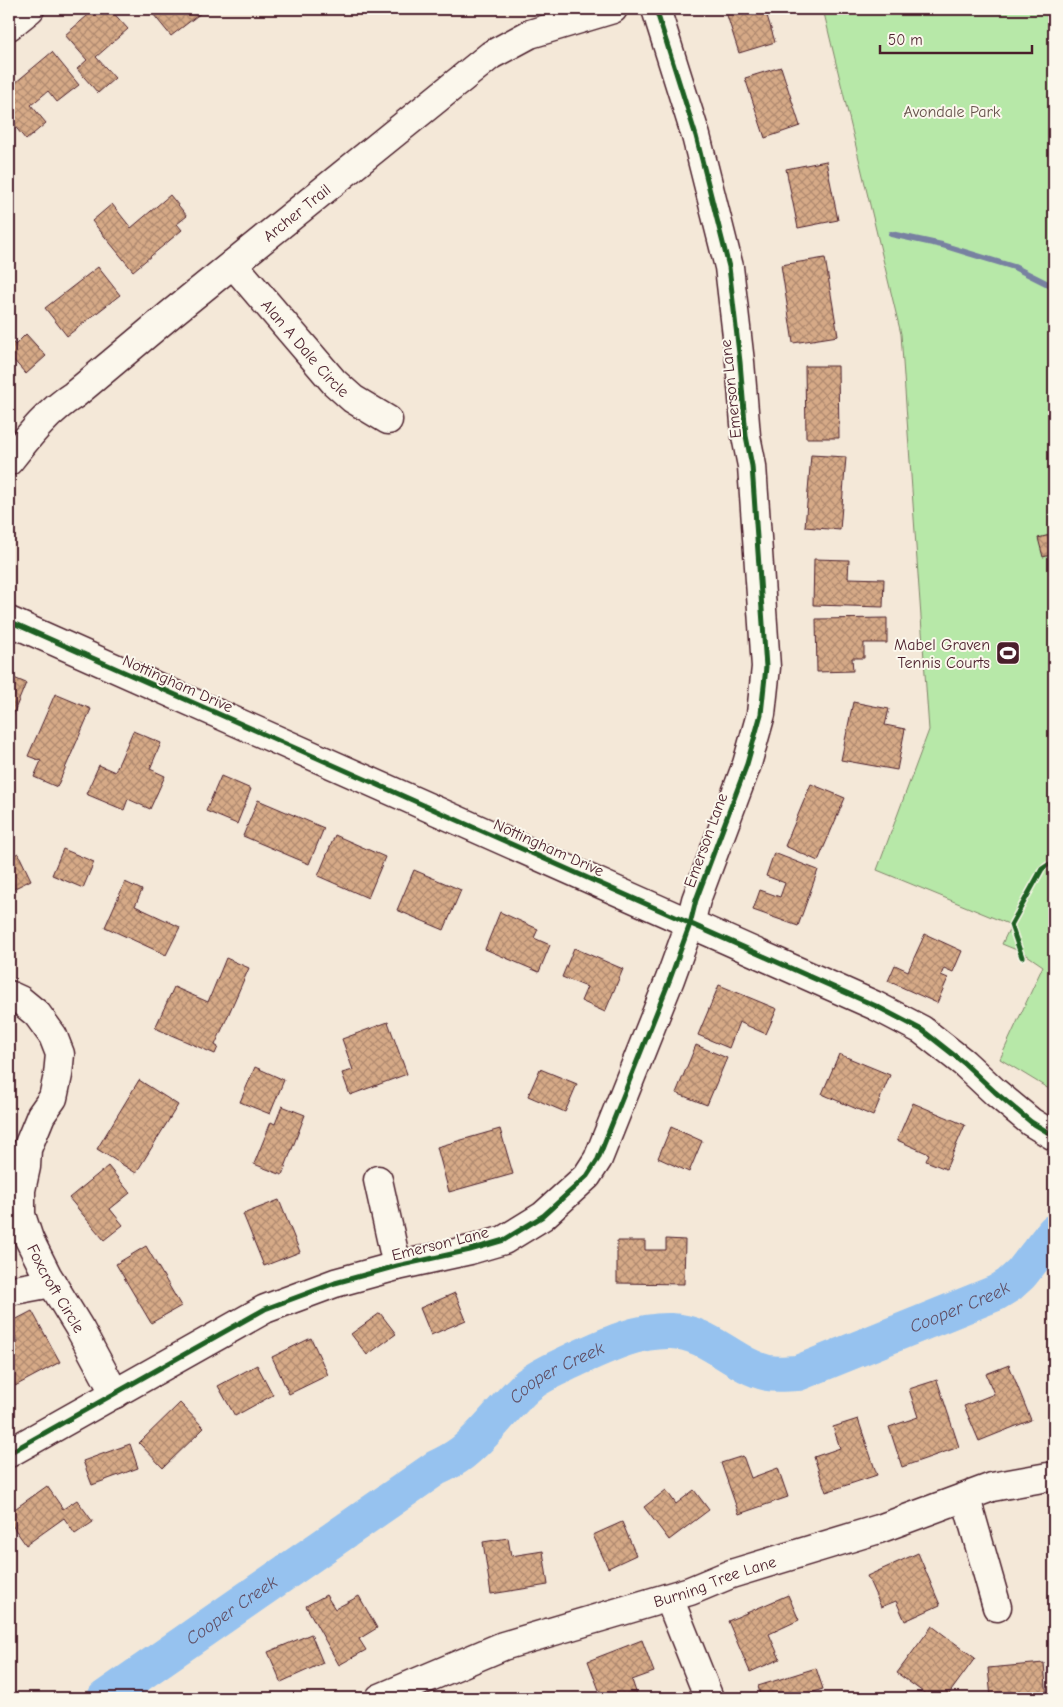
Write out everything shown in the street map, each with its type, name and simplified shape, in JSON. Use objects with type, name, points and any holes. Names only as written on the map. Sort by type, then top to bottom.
[{"type":"street","points":[[9,26],[30,9]]},
{"type":"street","name":"Archer Trail","points":[[9,461],[34,430],[60,404],[74,395],[172,313],[491,55],[530,34],[613,9]]},
{"type":"street","name":"Emerson Lane","points":[[9,1452],[265,1309],[335,1283],[504,1240],[543,1216],[587,1176],[598,1159],[670,979],[690,924],[696,900],[747,764],[761,714],[766,667],[752,466],[746,436],[729,267],[696,136],[656,9]]},
{"type":"street","name":"Alan A Dale Circle","points":[[233,264],[334,382],[353,399],[388,420]]},
{"type":"street","name":"Nottingham Drive","points":[[9,621],[876,1006],[922,1030],[964,1063],[1031,1122],[1054,1136]]},
{"type":"street","name":"Foxcroft Circle","points":[[9,995],[20,1000],[37,1014],[53,1036],[60,1054],[58,1075],[52,1098],[41,1115],[27,1149],[26,1167],[21,1190],[21,1215],[29,1239],[52,1283],[115,1394]]},
{"type":"street","points":[[378,1180],[397,1266]]},
{"type":"street","points":[[9,1291],[52,1283]]},
{"type":"street","name":"Burning Tree Lane","points":[[380,1698],[503,1646],[669,1598],[731,1574],[879,1529],[992,1487],[1048,1477],[1054,1478]]},
{"type":"street","points":[[966,1498],[997,1607]]},
{"type":"street","points":[[669,1598],[709,1698]]},
{"type":"green space","name":"Avondale Park","points":[[823,9],[1054,9],[1054,1092],[1000,1059],[1043,966],[1024,953],[1002,944],[1011,925],[877,870],[929,730],[901,334]]},
{"type":"building","points":[[95,9],[110,9],[128,29],[96,57],[115,78],[98,93],[77,69],[87,60],[65,35]]},
{"type":"building","points":[[149,9],[206,9],[171,36]]},
{"type":"building","points":[[725,9],[765,9],[775,42],[739,53]]},
{"type":"building","points":[[52,52],[79,85],[57,102],[48,91],[31,105],[46,123],[26,140],[9,119],[9,88]]},
{"type":"building","points":[[781,67],[800,126],[765,138],[745,78]]},
{"type":"building","points":[[826,161],[838,220],[798,228],[786,169]]},
{"type":"building","points":[[170,195],[187,216],[177,224],[182,230],[133,271],[92,221],[112,204],[131,228]]},
{"type":"building","points":[[825,258],[838,336],[793,343],[781,265]]},
{"type":"building","points":[[98,267],[120,295],[67,336],[45,308]]},
{"type":"building","points":[[26,334],[46,356],[26,374],[9,357],[9,338],[15,345]]},
{"type":"building","points":[[805,366],[838,366],[839,438],[806,438]]},
{"type":"building","points":[[811,455],[846,457],[840,530],[805,527]]},
{"type":"building","points":[[1054,534],[1054,554],[1043,557],[1038,538]]},
{"type":"building","points":[[814,559],[849,560],[848,578],[884,579],[883,607],[813,605]]},
{"type":"building","points":[[887,618],[887,643],[864,643],[864,658],[852,658],[853,671],[817,672],[816,619]]},
{"type":"building","points":[[9,676],[26,683],[9,724]]},
{"type":"building","points":[[55,694],[91,709],[57,787],[34,777],[41,761],[28,756]]},
{"type":"building","points":[[853,702],[889,709],[885,725],[905,729],[897,770],[841,760]]},
{"type":"building","points":[[133,731],[161,743],[150,769],[165,776],[150,809],[128,799],[124,810],[86,794],[99,765],[115,772]]},
{"type":"building","points":[[221,776],[251,789],[237,824],[206,811]]},
{"type":"building","points":[[811,784],[845,798],[818,861],[785,846]]},
{"type":"building","points":[[258,800],[324,828],[309,864],[243,836]]},
{"type":"building","points":[[335,835],[385,857],[368,898],[318,876]]},
{"type":"building","points":[[63,849],[94,862],[83,888],[52,875]]},
{"type":"building","points":[[18,853],[31,880],[9,891],[9,858]]},
{"type":"building","points":[[774,853],[818,870],[798,926],[753,910],[760,890],[780,897],[785,883],[766,876]]},
{"type":"building","points":[[414,870],[461,890],[444,930],[397,910]]},
{"type":"building","points":[[125,882],[142,890],[135,906],[180,927],[166,955],[105,927]]},
{"type":"building","points":[[500,912],[538,929],[534,938],[550,945],[539,972],[485,949]]},
{"type":"building","points":[[925,934],[962,951],[953,972],[944,968],[941,975],[948,978],[937,1003],[888,981],[895,965],[908,971]]},
{"type":"building","points":[[574,948],[623,969],[605,1012],[581,1001],[587,987],[562,977]]},
{"type":"building","points":[[226,958],[249,968],[215,1045],[218,1047],[215,1054],[155,1028],[174,987],[208,1002]]},
{"type":"building","points":[[719,985],[777,1009],[766,1034],[739,1022],[729,1048],[698,1035]]},
{"type":"building","points":[[388,1022],[407,1074],[350,1095],[342,1073],[353,1070],[342,1039]]},
{"type":"building","points":[[696,1045],[727,1058],[707,1105],[676,1093]]},
{"type":"building","points":[[839,1054],[890,1075],[873,1116],[822,1094]]},
{"type":"building","points":[[255,1067],[284,1080],[270,1114],[240,1102]]},
{"type":"building","points":[[540,1069],[577,1084],[565,1112],[528,1096]]},
{"type":"building","points":[[139,1080],[178,1105],[136,1173],[97,1149]]},
{"type":"building","points":[[913,1103],[965,1125],[946,1169],[926,1161],[929,1154],[897,1140]]},
{"type":"building","points":[[282,1106],[305,1115],[282,1175],[254,1164],[271,1122],[275,1124]]},
{"type":"building","points":[[671,1127],[702,1141],[689,1172],[658,1158]]},
{"type":"building","points":[[500,1129],[513,1174],[449,1192],[437,1147]]},
{"type":"building","points":[[108,1166],[130,1193],[110,1209],[123,1225],[104,1240],[69,1198]]},
{"type":"building","points":[[279,1200],[300,1252],[264,1266],[243,1214]]},
{"type":"building","points":[[666,1239],[685,1240],[684,1284],[617,1283],[617,1241],[645,1241],[645,1250],[666,1250]]},
{"type":"building","points":[[146,1246],[181,1306],[151,1323],[116,1264]]},
{"type":"building","points":[[455,1293],[466,1320],[431,1335],[420,1308]]},
{"type":"building","points":[[32,1311],[60,1362],[15,1386],[9,1375],[9,1348],[18,1343],[9,1323]]},
{"type":"building","points":[[380,1313],[396,1334],[367,1355],[351,1334]]},
{"type":"building","points":[[311,1338],[328,1375],[289,1394],[272,1357]]},
{"type":"building","points":[[257,1365],[273,1395],[235,1416],[218,1386]]},
{"type":"building","points":[[1009,1365],[1031,1420],[979,1441],[964,1406],[994,1394],[986,1374]]},
{"type":"building","points":[[937,1380],[959,1447],[902,1467],[889,1427],[918,1417],[909,1389]]},
{"type":"building","points":[[180,1403],[204,1428],[163,1468],[139,1443]]},
{"type":"building","points":[[858,1419],[877,1475],[826,1492],[814,1457],[840,1448],[833,1427]]},
{"type":"building","points":[[130,1444],[138,1468],[92,1485],[83,1461]]},
{"type":"building","points":[[743,1456],[751,1478],[778,1468],[788,1497],[739,1514],[721,1463]]},
{"type":"building","points":[[47,1486],[63,1509],[77,1500],[93,1522],[75,1534],[64,1518],[26,1545],[9,1521],[9,1513]]},
{"type":"building","points":[[666,1490],[676,1504],[694,1490],[709,1510],[669,1540],[644,1507]]},
{"type":"building","points":[[622,1522],[636,1555],[608,1568],[593,1535]]},
{"type":"building","points":[[508,1538],[511,1556],[543,1551],[548,1585],[491,1594],[483,1542]]},
{"type":"building","points":[[918,1553],[940,1605],[905,1621],[896,1601],[881,1607],[867,1576]]},
{"type":"building","points":[[326,1595],[335,1609],[359,1596],[377,1628],[359,1639],[366,1650],[339,1665],[306,1606]]},
{"type":"building","points":[[788,1595],[799,1620],[769,1634],[780,1659],[750,1672],[728,1621]]},
{"type":"building","points":[[932,1626],[975,1658],[946,1698],[931,1698],[897,1673]]},
{"type":"building","points":[[311,1634],[323,1663],[281,1682],[268,1652]]},
{"type":"building","points":[[642,1640],[654,1672],[632,1680],[638,1698],[602,1698],[588,1661]]},
{"type":"building","points":[[1044,1663],[1047,1698],[991,1698],[988,1668]]},
{"type":"building","points":[[816,1668],[823,1689],[795,1698],[761,1698],[758,1686]]},
{"type":"waterway","points":[[891,234],[942,245],[1014,267],[1054,287]]},
{"type":"waterway","name":"Cooper Creek","points":[[105,1698],[436,1468],[462,1453],[528,1385],[550,1371],[597,1349],[633,1336],[658,1331],[671,1331],[697,1337],[755,1369],[772,1374],[798,1373],[996,1293],[1021,1274],[1054,1232]]},
{"type":"cycle path","points":[[9,1453],[265,1309],[335,1283],[504,1240],[543,1216],[587,1176],[598,1159],[670,979],[690,924],[696,900],[747,764],[761,714],[766,667],[752,466],[746,436],[729,267],[696,136],[656,9]]},
{"type":"cycle path","points":[[9,621],[876,1006],[922,1030],[964,1063],[1031,1122],[1054,1136]]},
{"type":"cycle path","points":[[1022,957],[1011,925],[1042,869],[1054,861]]},
{"type":"place","name":"Mabel Graven Tennis Courts","points":[[1008,653]]}]
